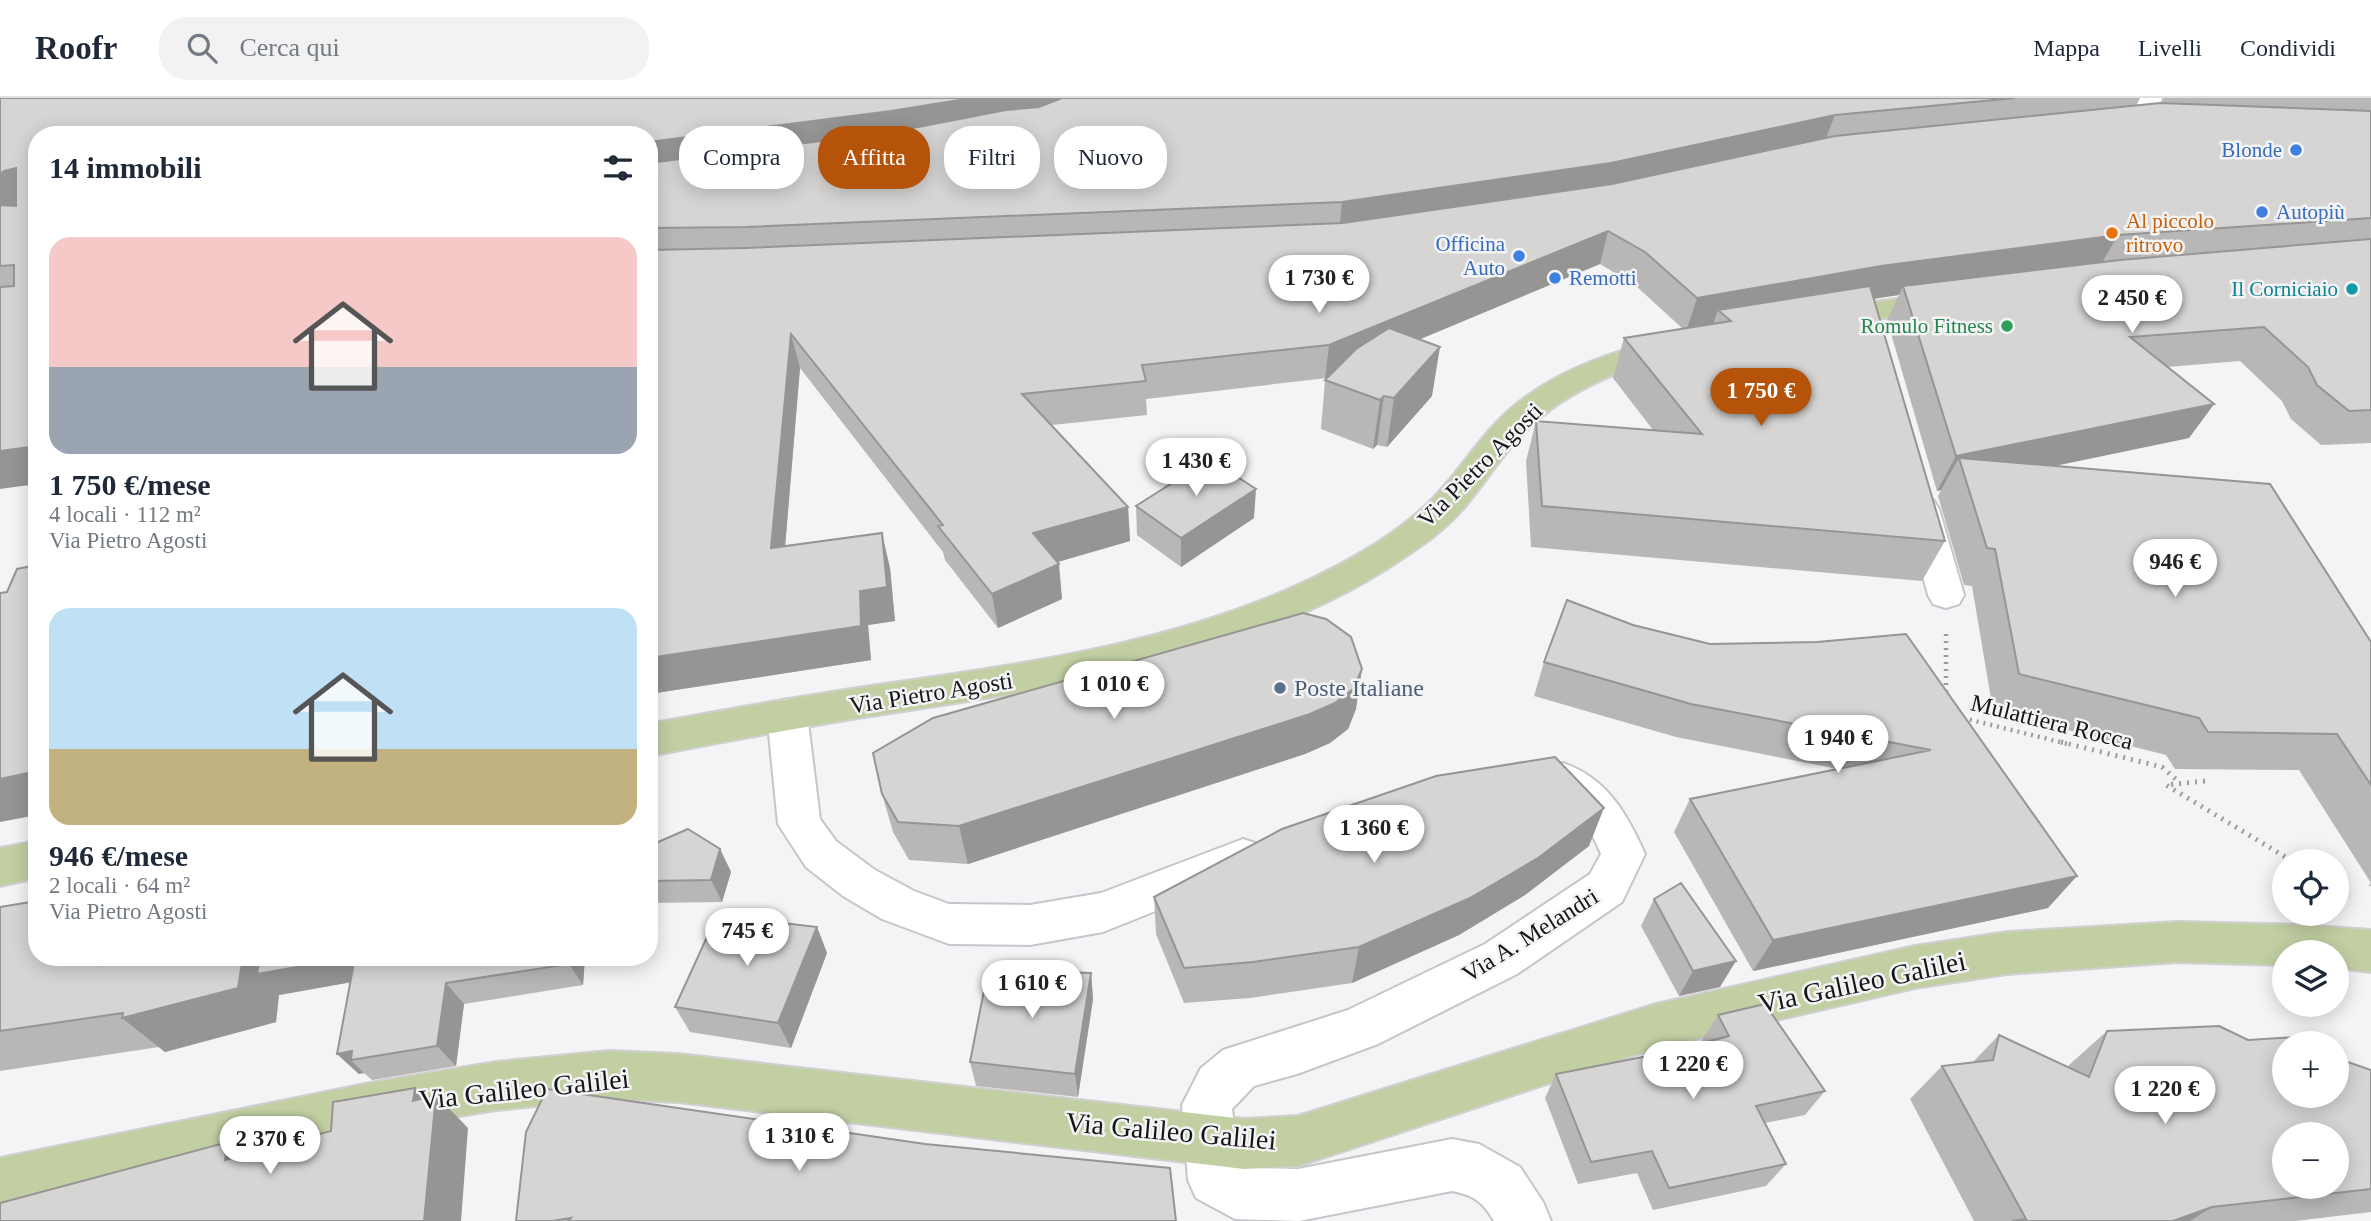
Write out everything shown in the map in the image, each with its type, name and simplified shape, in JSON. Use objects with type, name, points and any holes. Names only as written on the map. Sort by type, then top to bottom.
[{"type":"main road","points":[[2131,127],[2170,126]]},
{"type":"main road","points":[[1794,323],[1871,323],[1976,296]]},
{"type":"main road","name":"Via Pietro Agosti","points":[[658,738],[787,714],[1047,675],[1157,649],[1254,618],[1315,592],[1378,558],[1431,520],[1514,424],[1549,396],[1588,373],[1644,353],[1695,341]]},
{"type":"main road","points":[[0,867],[28,861]]},
{"type":"main road","name":"Via Galileo Galilei","points":[[0,1184],[380,1105],[496,1086],[608,1075],[678,1078],[1212,1140],[1244,1143],[1298,1141],[1656,1026],[1915,967],[2007,953],[2177,942],[2304,945],[2371,951]]},
{"type":"street","points":[[2131,127],[2150,98]]},
{"type":"street","points":[[1914,480],[1946,595]]},
{"type":"street","points":[[787,714],[799,824],[821,855],[859,883],[898,905],[949,924],[1030,925],[1103,912],[1283,841]]},
{"type":"street","name":"Via A. Melandri","points":[[1212,1140],[1207,1105],[1219,1085],[1240,1066],[1297,1051],[1361,1028],[1500,959],[1606,888],[1623,854],[1609,822],[1585,793],[1551,773],[1524,770]]},
{"type":"street","points":[[1212,1140],[1214,1180],[1234,1193],[1260,1196],[1298,1195],[1452,1165],[1479,1170],[1502,1185],[1524,1221]]},
{"type":"path","name":"Mulattiera Rocca","points":[[1945,700],[1946,595]]},
{"type":"path","name":"Mulattiera Rocca","points":[[1959,717],[2162,767],[2179,782]]},
{"type":"path","points":[[2205,781],[2166,785],[2272,849]]},
{"type":"building","points":[[0,98],[972,98],[774,126],[679,126],[679,138],[658,141],[658,126],[28,126],[28,447],[0,451],[0,287],[14,286],[14,265],[0,266],[0,205],[16,206],[16,168],[0,174]]},
{"type":"building","points":[[1062,98],[2015,98],[1835,115],[1611,163],[1342,202],[746,227],[658,228],[658,162],[679,159],[679,189],[804,189],[804,143],[818,141],[818,189],[930,189],[930,126],[923,126],[1006,110],[1039,107]]},
{"type":"building","points":[[2160,103],[2371,111],[2371,218],[2118,235],[1881,266],[1697,298],[1645,252],[1608,231],[1329,345],[1142,365],[1146,381],[1022,394],[1128,507],[1033,533],[1059,564],[992,594],[938,526],[943,525],[791,334],[771,548],[882,533],[887,587],[860,591],[861,626],[658,657],[658,250],[1343,223],[1612,184],[1835,136]]},
{"type":"building","points":[[2371,239],[2371,410],[2349,411],[2317,385],[2308,367],[2264,327],[2130,337],[2214,404],[1956,456],[1903,286],[2120,260]]},
{"type":"building","points":[[1870,286],[1945,541],[1542,506],[1536,421],[1702,434],[1624,338],[1731,321],[1718,310]]},
{"type":"building","points":[[1389,328],[1440,347],[1394,398],[1384,396],[1380,400],[1325,380],[1356,349]]},
{"type":"building","points":[[1959,458],[2270,484],[2371,642],[2371,785],[2337,734],[2208,732],[2199,718],[2019,674],[1995,549],[1987,548]]},
{"type":"building","points":[[1210,459],[1256,489],[1181,538],[1136,506]]},
{"type":"building","points":[[28,567],[28,773],[0,779],[0,593],[7,592],[17,569]]},
{"type":"building","points":[[1567,600],[1633,625],[1710,644],[1817,642],[1906,634],[2077,876],[1773,940],[1690,799],[1931,750],[1691,704],[1544,662]]},
{"type":"building","points":[[1303,613],[1326,619],[1351,637],[1362,669],[1353,689],[1335,703],[1310,714],[959,826],[898,822],[882,794],[873,753],[933,718]]},
{"type":"building","points":[[1555,757],[1604,808],[1538,858],[1470,898],[1359,947],[1253,962],[1184,968],[1154,897],[1282,829],[1436,776]]},
{"type":"building","points":[[688,829],[720,849],[711,880],[658,881],[658,842]]},
{"type":"building","points":[[1681,883],[1736,961],[1693,971],[1654,899]]},
{"type":"building","points":[[28,902],[28,966],[242,966],[238,988],[122,1018],[123,1013],[0,1031],[0,907]]},
{"type":"building","points":[[717,915],[817,927],[778,1023],[675,1007]]},
{"type":"building","points":[[258,966],[302,966],[257,974]]},
{"type":"building","points":[[353,966],[556,966],[446,983],[437,1046],[351,1060],[352,1051],[337,1054]]},
{"type":"building","points":[[988,970],[1091,973],[1075,1074],[970,1062]]},
{"type":"building","points":[[1765,1004],[1825,1091],[1756,1106],[1786,1164],[1669,1188],[1652,1151],[1591,1162],[1556,1074],[1673,1051],[1729,1036],[1718,1015]]},
{"type":"building","points":[[2219,1026],[2248,1040],[2272,1039],[2272,1108],[2349,1108],[2349,1062],[2371,1070],[2371,1189],[2349,1191],[2349,1122],[2272,1122],[2272,1199],[2283,1199],[2212,1207],[2173,1221],[2012,1221],[2026,1219],[1942,1066],[1993,1060],[1999,1035],[2089,1077],[2107,1031]]},
{"type":"building","points":[[415,1088],[413,1101],[436,1095],[424,1221],[0,1221],[0,1203],[228,1142],[225,1160],[331,1131],[333,1102]]},
{"type":"building","points":[[547,1089],[925,1144],[1170,1168],[1176,1221],[568,1221],[571,1218],[516,1221],[526,1132]]},
{"type":"place","name":"Blonde","points":[[2296,150]]},
{"type":"place","name":"Autopiù","points":[[2262,212]]},
{"type":"place","name":"Al piccolo ritrovo","points":[[2112,233]]},
{"type":"place","name":"Officina Auto","points":[[1519,256]]},
{"type":"place","name":"Remotti","points":[[1555,278]]},
{"type":"place","name":"Il Corniciaio","points":[[2352,289]]},
{"type":"place","name":"Romulo Fitness","points":[[2007,326]]},
{"type":"place","name":"Poste Italiane","points":[[1280,688]]}]
